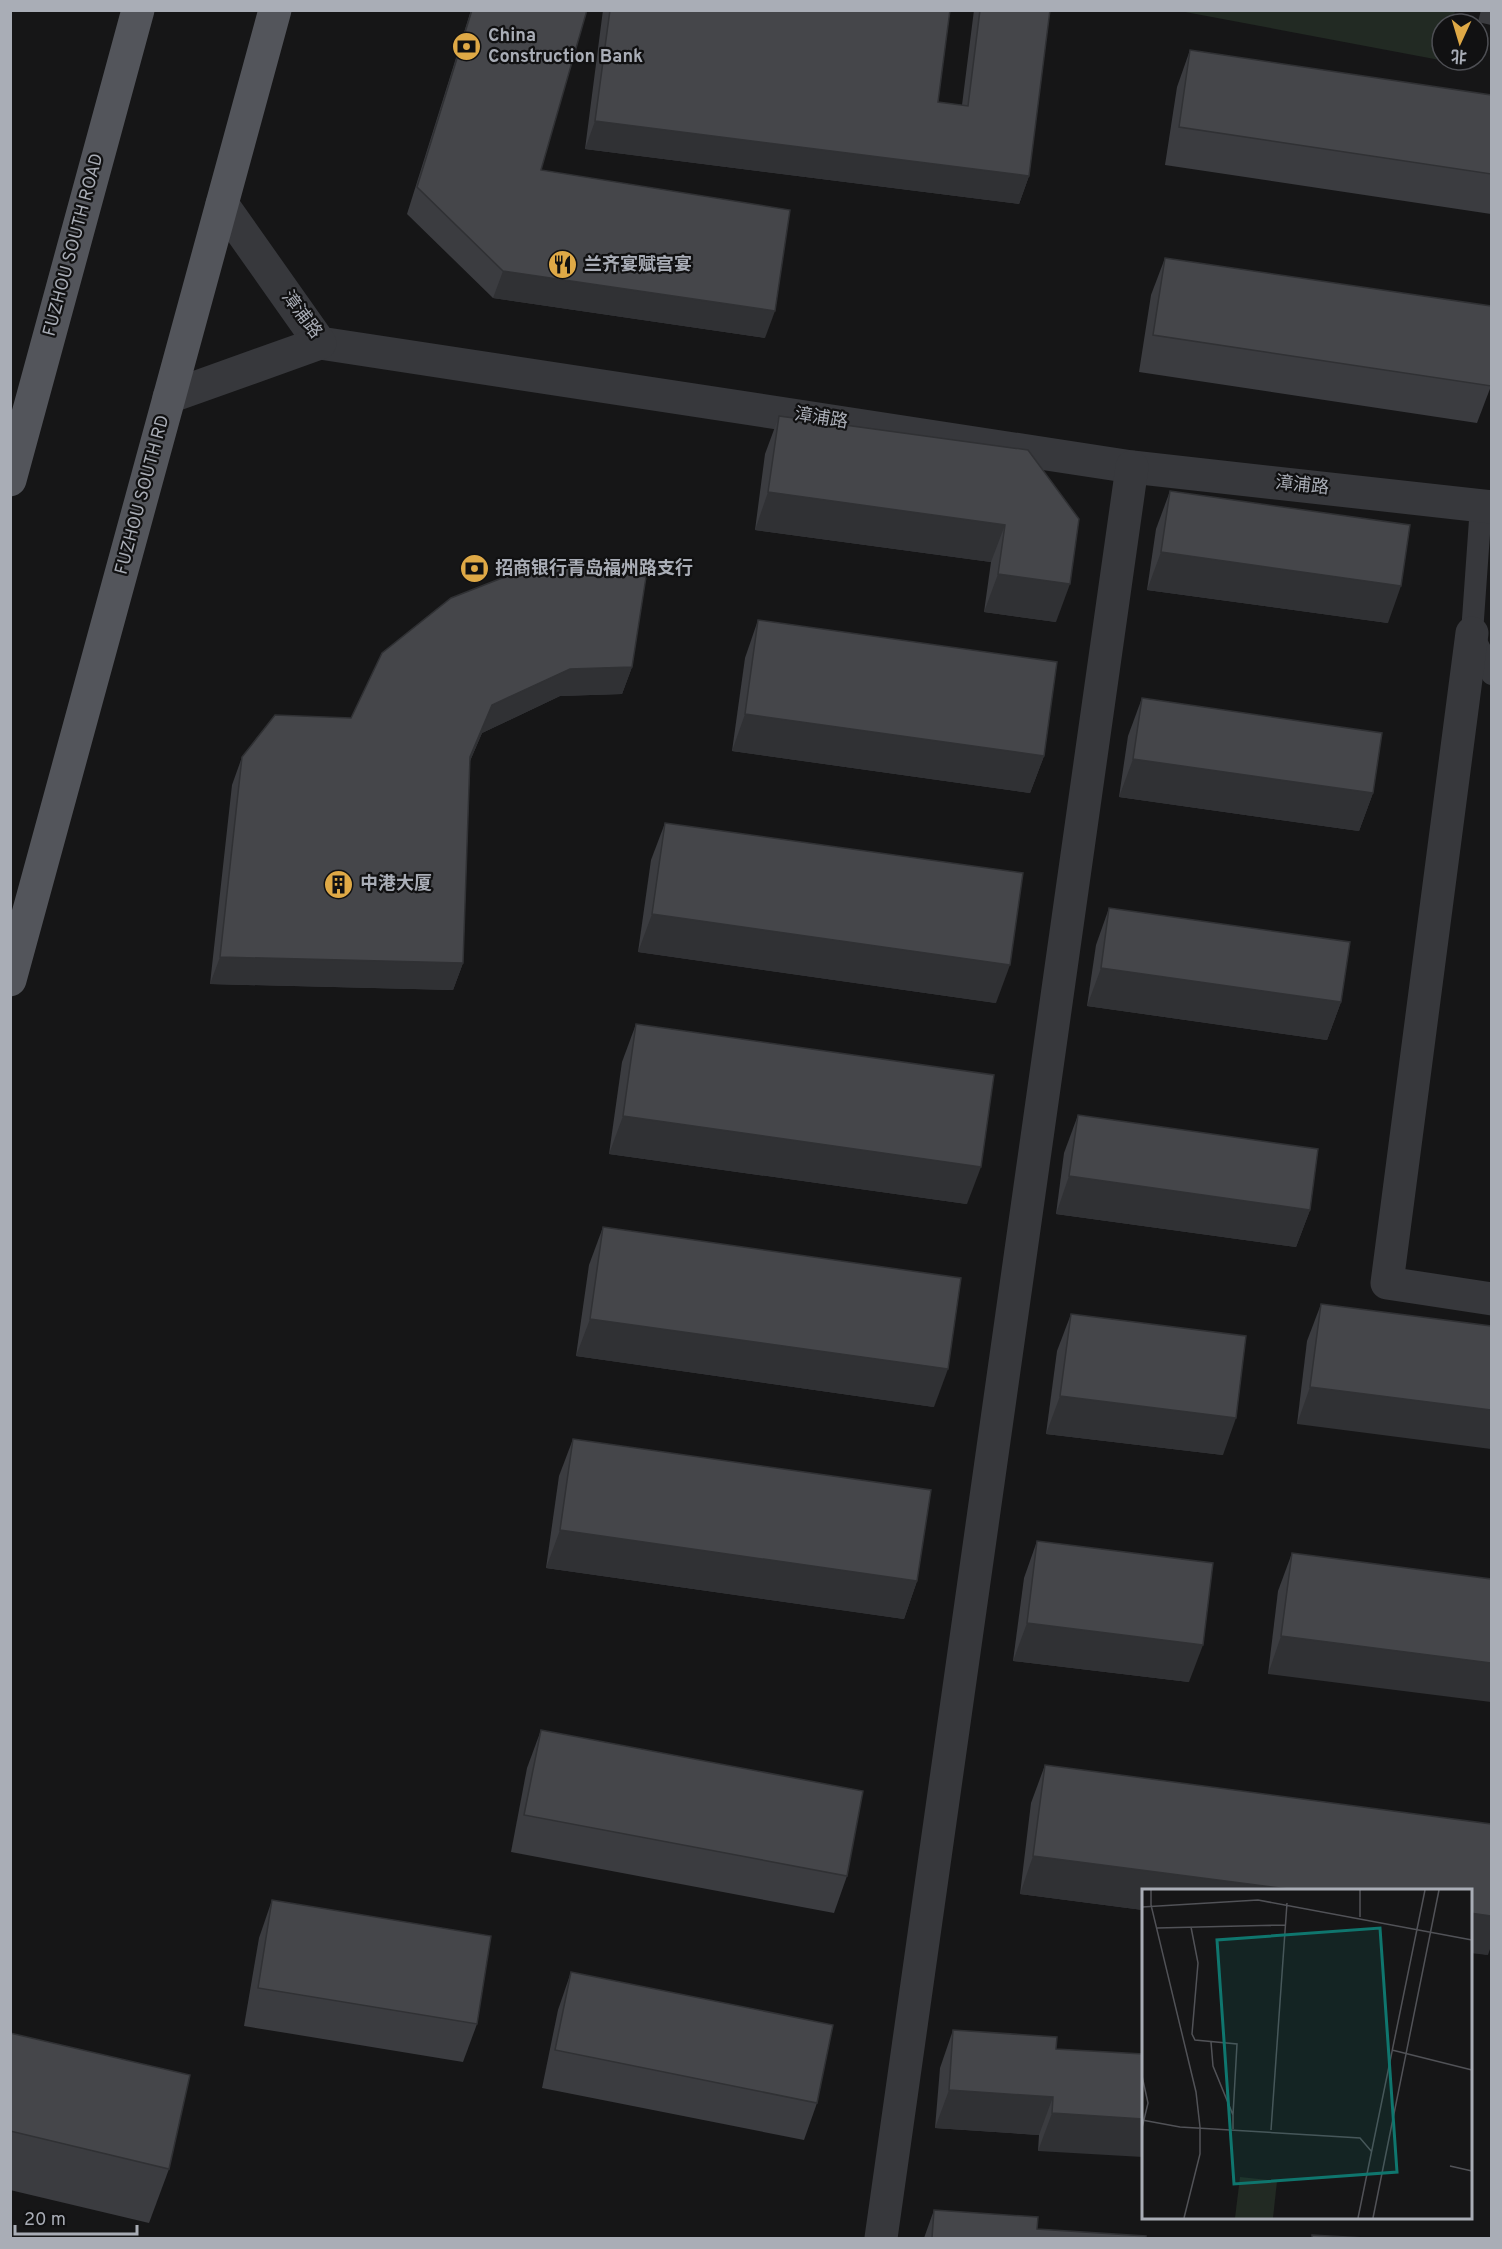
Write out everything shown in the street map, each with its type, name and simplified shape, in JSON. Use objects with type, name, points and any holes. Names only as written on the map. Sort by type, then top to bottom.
[{"type":"main road","name":"FUZHOU SOUTH ROAD","points":[[10,480],[138,10]]},
{"type":"main road","name":"FUZHOU SOUTH RD","points":[[10,980],[275,10]]},
{"type":"street","name":"漳浦路","points":[[222,204],[320,343],[1132,467],[1486,506]]},
{"type":"street","points":[[169,397],[320,343]]},
{"type":"street","points":[[881,2238],[1132,467]]},
{"type":"street","points":[[1472,633],[1387,1283],[1491,1299]]},
{"type":"lane","points":[[1486,506],[1472,633],[1491,674]]},
{"type":"shaded area","points":[[1180,11],[1455,11],[1430,12],[1430,58]]},
{"type":"building","points":[[472,10],[587,10],[541,170],[790,210],[775,311],[503,271],[417,187]]},
{"type":"building","points":[[610,10],[950,10],[938,102],[968,106],[980,10],[1050,10],[1029,176],[595,121]]},
{"type":"building","points":[[1190,50],[1491,95],[1491,174],[1179,127]]},
{"type":"building","points":[[1165,258],[1491,306],[1491,386],[1153,335]]},
{"type":"building","points":[[779,416],[1028,450],[1079,519],[1070,584],[998,574],[1005,525],[768,492]]},
{"type":"building","points":[[1170,491],[1410,525],[1401,586],[1161,552]]},
{"type":"building","name":"中港大厦","points":[[543,562],[646,577],[632,667],[570,669],[492,705],[470,757],[463,963],[220,957],[242,757],[275,715],[351,718],[382,653],[451,598]]},
{"type":"building","points":[[758,620],[1057,662],[1044,756],[745,714]]},
{"type":"building","points":[[1142,698],[1382,733],[1373,793],[1133,759]]},
{"type":"building","points":[[665,823],[1023,873],[1010,965],[652,914]]},
{"type":"building","points":[[1109,908],[1350,942],[1341,1002],[1101,968]]},
{"type":"building","points":[[636,1024],[994,1075],[981,1167],[623,1116]]},
{"type":"building","points":[[1078,1115],[1318,1149],[1310,1210],[1069,1176]]},
{"type":"building","points":[[603,1227],[961,1278],[948,1369],[590,1319]]},
{"type":"building","points":[[1321,1304],[1491,1326],[1491,1410],[1310,1387]]},
{"type":"building","points":[[1071,1314],[1246,1336],[1236,1418],[1060,1396]]},
{"type":"building","points":[[573,1439],[931,1490],[917,1581],[560,1530]]},
{"type":"building","points":[[1037,1541],[1213,1563],[1203,1645],[1027,1623]]},
{"type":"building","points":[[1292,1553],[1491,1579],[1491,1663],[1281,1636]]},
{"type":"building","points":[[541,1730],[863,1791],[847,1876],[524,1815]]},
{"type":"building","points":[[1045,1765],[1491,1824],[1491,1916],[1472,1913],[1472,1889],[1288,1889],[1033,1856]]},
{"type":"building","points":[[272,1900],[491,1936],[477,2024],[258,1988]]},
{"type":"building","points":[[571,1972],[833,2025],[817,2103],[555,2050]]},
{"type":"building","points":[[953,2030],[1057,2037],[1056,2049],[1142,2054],[1142,2119],[1052,2113],[1053,2097],[949,2090]]},
{"type":"building","points":[[10,2033],[190,2075],[169,2169],[10,2131]]},
{"type":"building","points":[[934,2210],[1038,2217],[1037,2229],[1146,2236],[1146,2238],[932,2238]]},
{"type":"building","points":[[1312,2235],[1365,2238],[1312,2238]]},
{"type":"place","name":"China Construction Bank","points":[[467,46]]},
{"type":"place","name":"兰齐宴赋·宫宴","points":[[563,265]]},
{"type":"place","name":"招商银行青岛福州路支行","points":[[474,569]]},
{"type":"place","name":"中港大厦","points":[[339,884]]}]
